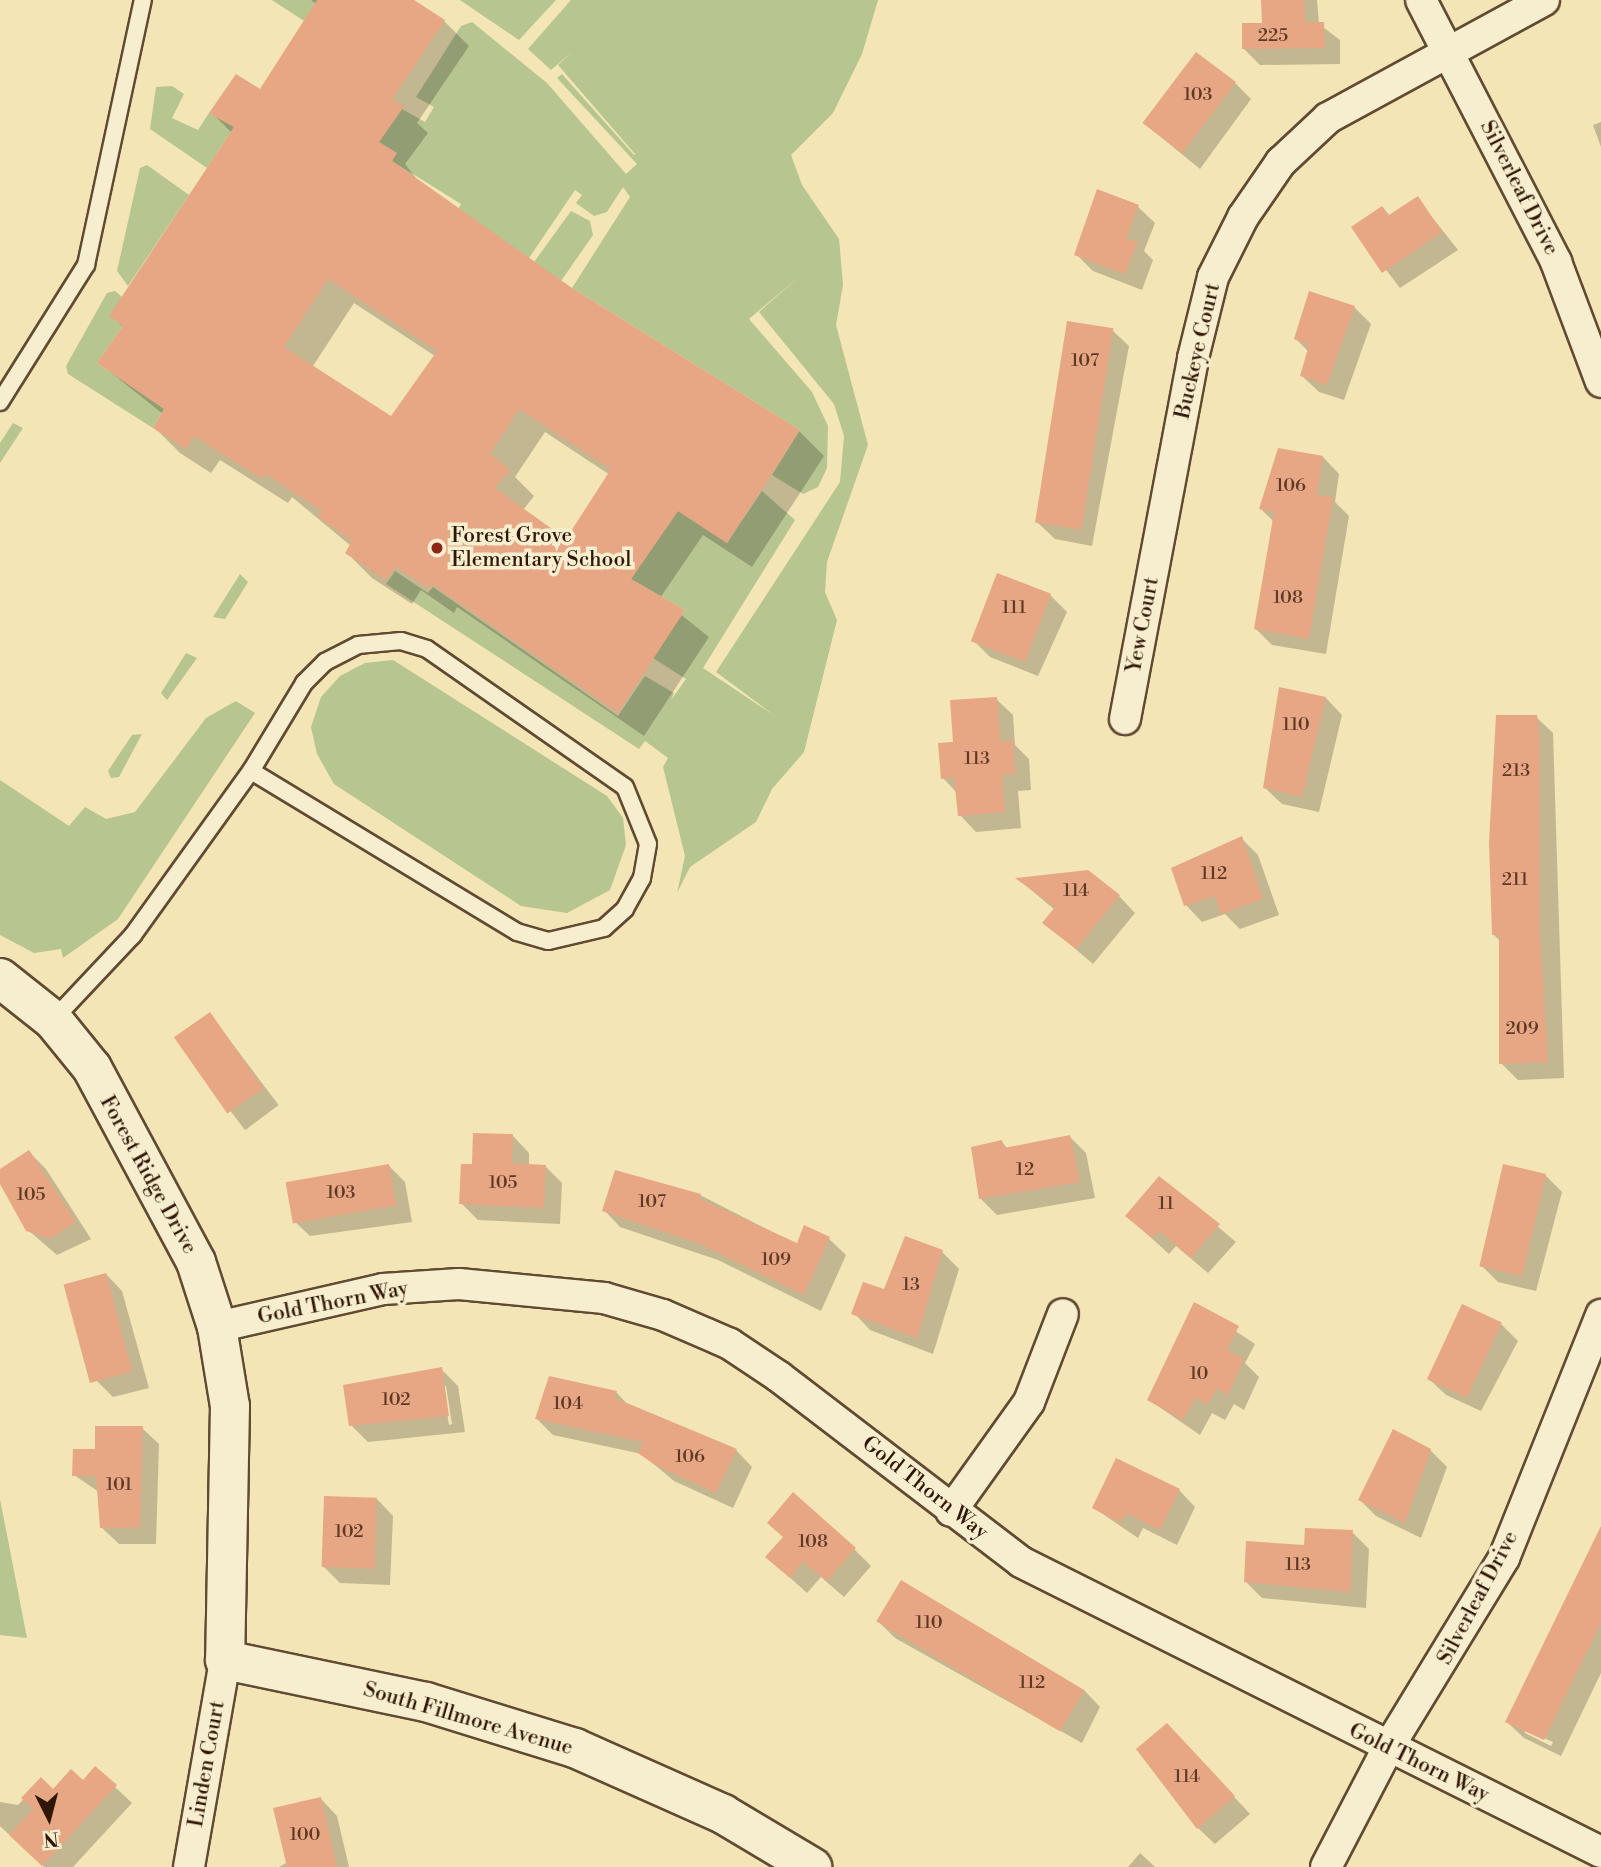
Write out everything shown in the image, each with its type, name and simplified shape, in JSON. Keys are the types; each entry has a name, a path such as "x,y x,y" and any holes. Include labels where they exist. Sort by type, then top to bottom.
{"street":[{"name":"Silverleaf Drive","path":"1421,0 1556,262 1601,382"},
{"name":"Buckeye Court","path":"1160,531 1213,277 1243,217 1281,162 1328,118 1447,49 1544,0"},
{"name":"Yew Court","path":"1125,719 1160,531"},
{"name":"Forest Ridge Drive","path":"0,978 53,1020 92,1068 112,1115 167,1203 217,1327 230,1406 233,1484 225,1660"},
{"name":"Gold Thorn Way","path":"217,1327 383,1289 459,1284 604,1298 730,1344 834,1416 951,1511 1070,1589 1601,1853"},
{"path":"951,1511 1029,1402 1063,1314"},
{"name":"Silverleaf Drive","path":"1326,1867 1388,1748 1504,1558 1601,1315"},
{"name":"Linden Court","path":"189,1867 225,1660"},
{"name":"South Fillmore Avenue","path":"225,1660 426,1702 575,1748 723,1814 812,1867"}],"lane":[{"path":"0,402 86,265 143,0"},
{"path":"53,1020 133,935 251,771 304,683 324,662 358,645 414,645 625,787 648,844 642,878 625,909 604,928 548,941 517,932 251,771"}],"green space":[{"path":"272,0 321,0 304,21"},
{"path":"460,0 556,0 519,40"},
{"path":"571,0 878,0 862,54 833,113 791,155 802,185 839,239 843,285 836,325 868,445 827,562 825,592 837,620 804,752 772,789 756,822 690,867 677,893 685,856 663,767 668,758 645,741 639,749 386,584 395,571 428,593 433,587 618,716 645,676 674,693 671,700 686,679 653,658 685,610 631,579 678,511 727,543 762,491 795,520 703,668 775,716 716,672 840,482 844,436 834,404 759,312 801,275 749,319 812,392 828,426 827,468 818,487 803,494 772,475 800,430 572,288 630,197 623,187 607,212 594,216 576,203 582,195 575,190 529,258 457,212 461,204 392,161 396,153 379,142 402,109 425,122 434,107 416,97 461,26 472,22 547,83 626,174 637,164 557,78 562,74 634,155 640,151 635,154 558,65 573,51 551,70 528,49"},
{"path":"172,86 184,94 172,118 198,130 209,113 234,127 207,168 150,129 156,87"},
{"path":"147,165 189,195 128,286 117,271 140,168"},
{"path":"571,211 590,221 593,235 561,281 534,262"},
{"path":"115,291 122,297 110,316 123,326 97,363 164,409 153,428 68,374 66,366 107,293"},
{"path":"13,423 23,428 0,463 0,443"},
{"path":"240,574 248,582 225,619 213,617"},
{"path":"186,653 197,658 167,700 161,693"},
{"path":"393,660 607,796 623,818 626,845 610,890 567,913 521,906 334,784 317,754 311,727 321,697 340,676 365,663"},
{"path":"236,701 255,713 118,919 63,958 61,949 34,953 0,935 0,780 69,826 85,807 106,819 135,812 206,718"},
{"path":"142,734 119,777 111,778 108,771 132,735"},
{"path":"0,1499 27,1638 0,1635"}],"building":[{"path":"317,0 414,0 445,20 392,99 404,106 379,142 397,153 392,161 572,288 800,430 727,543 678,511 631,579 685,610 618,713 432,584 429,589 396,567 386,580 345,553 352,541 318,517 322,511 266,474 262,479 194,436 186,449 153,428 164,409 97,363 123,326 109,316 234,127 209,113 236,74 260,89","holes":["328,279 437,351 391,416 284,347","519,409 611,469 566,539 495,488 510,470 490,454"]},
{"path":"1261,0 1304,0 1305,22 1324,22 1325,48 1242,49 1242,23 1262,23"},
{"path":"1196,52 1236,82 1182,153 1142,123"},
{"path":"1097,189 1139,205 1126,238 1138,242 1125,274 1074,255"},
{"path":"1418,196 1442,232 1382,273 1351,227 1382,206 1389,215"},
{"path":"1309,291 1355,306 1327,385 1300,376 1309,345 1294,339"},
{"path":"1067,321 1113,328 1082,530 1035,522"},
{"path":"1278,448 1323,456 1317,495 1333,497 1309,639 1254,629 1274,512 1259,509"},
{"path":"997,573 1051,594 1025,662 971,641"},
{"path":"1279,687 1326,697 1302,797 1263,788"},
{"path":"997,697 1000,741 1013,740 1015,774 1002,775 1005,812 958,816 954,778 941,779 938,743 953,742 950,700"},
{"path":"1496,715 1537,715 1540,738 1540,934 1548,1062 1499,1064 1499,935 1492,935 1489,842"},
{"path":"1242,836 1263,899 1221,914 1215,896 1184,906 1171,868"},
{"path":"1088,870 1120,895 1076,949 1042,923 1055,907 1015,878"},
{"path":"210,1012 263,1088 227,1113 174,1037"},
{"path":"473,1133 513,1134 512,1163 546,1165 544,1208 459,1204 461,1164 472,1164"},
{"path":"1070,1135 1080,1182 979,1199 971,1147 1002,1140 1004,1148"},
{"path":"29,1150 76,1222 50,1239 26,1231 0,1184 0,1169"},
{"path":"389,1164 396,1205 293,1224 286,1182"},
{"path":"1503,1164 1546,1174 1522,1276 1479,1266"},
{"path":"615,1170 701,1194 700,1199 797,1243 804,1225 830,1237 804,1295 700,1244 602,1211"},
{"path":"1159,1176 1220,1224 1191,1258 1159,1231 1152,1238 1125,1216"},
{"path":"905,1236 943,1250 917,1338 851,1314 863,1282 884,1289"},
{"path":"106,1273 132,1372 90,1383 63,1284"},
{"path":"1194,1302 1239,1326 1227,1350 1244,1359 1228,1395 1217,1388 1208,1405 1195,1398 1183,1420 1147,1400"},
{"path":"1462,1304 1502,1323 1467,1398 1427,1379"},
{"path":"442,1367 449,1416 349,1426 343,1385"},
{"path":"549,1376 617,1391 615,1398 737,1449 716,1493 655,1465 638,1453 643,1442 535,1419"},
{"path":"95,1426 143,1426 140,1528 100,1528 96,1476 72,1476 73,1449 95,1449"},
{"path":"1393,1429 1431,1449 1405,1523 1358,1500"},
{"path":"1116,1458 1180,1489 1160,1530 1126,1513 1121,1523 1092,1508"},
{"path":"793,1492 856,1548 827,1581 803,1562 790,1578 765,1557 783,1537 767,1523"},
{"path":"324,1496 377,1498 374,1569 322,1567"},
{"path":"1601,1526 1601,1623 1544,1740 1505,1722"},
{"path":"1305,1528 1353,1530 1350,1592 1244,1582 1246,1541 1304,1545"},
{"path":"901,1580 1084,1690 1060,1731 876,1621"},
{"path":"1167,1723 1235,1796 1197,1829 1136,1749"},
{"path":"95,1766 117,1785 42,1866 9,1835 33,1809 21,1798 41,1777 53,1789 71,1769 83,1780"},
{"path":"321,1797 337,1867 287,1867 273,1808"}],"place":[{"name":"Forest Grove Elementary School","path":"437,548"}]}
